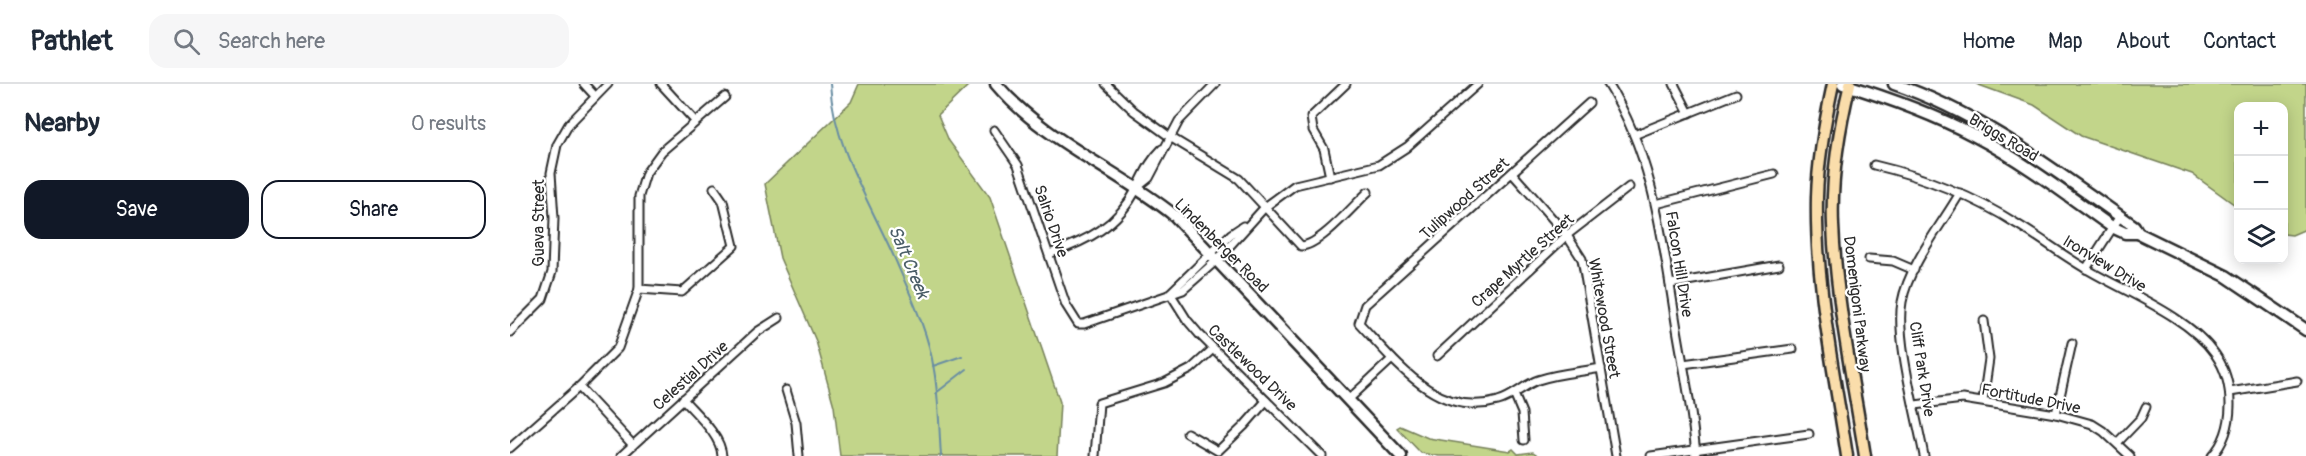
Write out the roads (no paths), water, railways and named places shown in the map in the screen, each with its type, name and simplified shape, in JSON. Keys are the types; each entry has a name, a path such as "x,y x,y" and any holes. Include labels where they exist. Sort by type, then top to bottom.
{"main road":[{"name":"Lindenberger Road","path":"996,84 1026,115 1046,130 1137,188 1175,216 1401,456"},
{"name":"Domenigoni Parkway","path":"1833,84 1820,160 1818,241 1824,307 1847,456"},
{"name":"Briggs Road","path":"1894,84 1980,122 2032,154 2134,226 2138,233"},
{"name":"Domenigoni Parkway","path":"1847,85 1840,125 1833,223 1838,284 1865,456"},
{"name":"Briggs Road","path":"1847,85 1913,107 1976,136 2017,160 2112,227 2125,233 2138,233 2226,276 2306,330"}],"street":[{"path":"584,84 595,96"},
{"name":"Guava Street","path":"510,332 543,299 552,272 554,218 551,173 557,145 569,124 608,84"},
{"path":"661,84 695,121"},
{"path":"1106,84 1134,111 1170,137 1223,167 1239,179 1301,246 1308,246 1368,192"},
{"path":"1049,254 1097,234 1116,219 1137,188 1149,178 1162,149 1179,121 1215,84"},
{"path":"1330,177 1324,149 1313,130 1311,117 1346,84"},
{"path":"1170,293 1214,257 1231,234 1295,185 1379,165 1407,147 1478,84"},
{"name":"Falcon Hill Drive","path":"1608,84 1634,135 1656,204 1696,453"},
{"path":"1674,84 1689,113"},
{"path":"1634,135 1736,94"},
{"path":"510,448 579,387 618,348 639,289 639,196 646,173 662,151 725,98"},
{"name":"Tulipwood Street","path":"1392,359 1359,323 1365,305 1589,103"},
{"name":"Salrio Drive","path":"994,130 1018,165 1066,305 1078,324 1170,293"},
{"name":"Ironview Drive","path":"1874,165 1930,180 1960,193 2016,223 2086,269 2179,322 2200,338 2215,354 2230,392 2226,428 2212,456"},
{"name":"Whitewood Street","path":"1512,173 1578,250 1587,275 1616,456"},
{"path":"1656,204 1774,174"},
{"name":"Crape Myrtle Street","path":"1437,356 1567,235 1629,187"},
{"path":"639,289 682,292 734,246 723,201 714,188"},
{"name":"Cliff Park Drive","path":"1924,456 1900,315 1905,289 1914,270 1960,193"},
{"path":"2086,269 2120,216"},
{"path":"1869,260 1893,261 1914,270"},
{"path":"1670,284 1779,265"},
{"name":"Castlewood Drive","path":"1170,293 1187,320 1213,349 1322,456"},
{"name":"Celestial Drive","path":"621,456 757,332 779,318"},
{"path":"1983,401 1989,359 1984,321"},
{"path":"2056,414 2072,343"},
{"path":"1095,456 1099,403 1164,383 1191,369 1213,349"},
{"path":"1683,364 1793,349"},
{"path":"1349,399 1392,359 1421,386 1441,398 1478,405 1499,401 1537,381 1601,368"},
{"path":"2230,392 2297,381"},
{"path":"579,387 633,445"},
{"path":"786,390 796,423 799,456"},
{"path":"1514,394 1522,412 1524,440"},
{"path":"683,399 706,425 721,450 722,456"},
{"name":"Fortitude Drive","path":"1915,405 1946,400 1983,401 2056,414 2092,424 2130,456"},
{"path":"1187,433 1218,451 1266,401"},
{"path":"2117,443 2141,418 2146,407"},
{"path":"1651,456 1696,453 1809,434"}],"waterway":[{"name":"Salt Creek","path":"830,84 833,108 847,155 909,291 928,343 937,391 941,456"},
{"path":"933,366 962,356"},
{"path":"936,393 967,369"}]}
